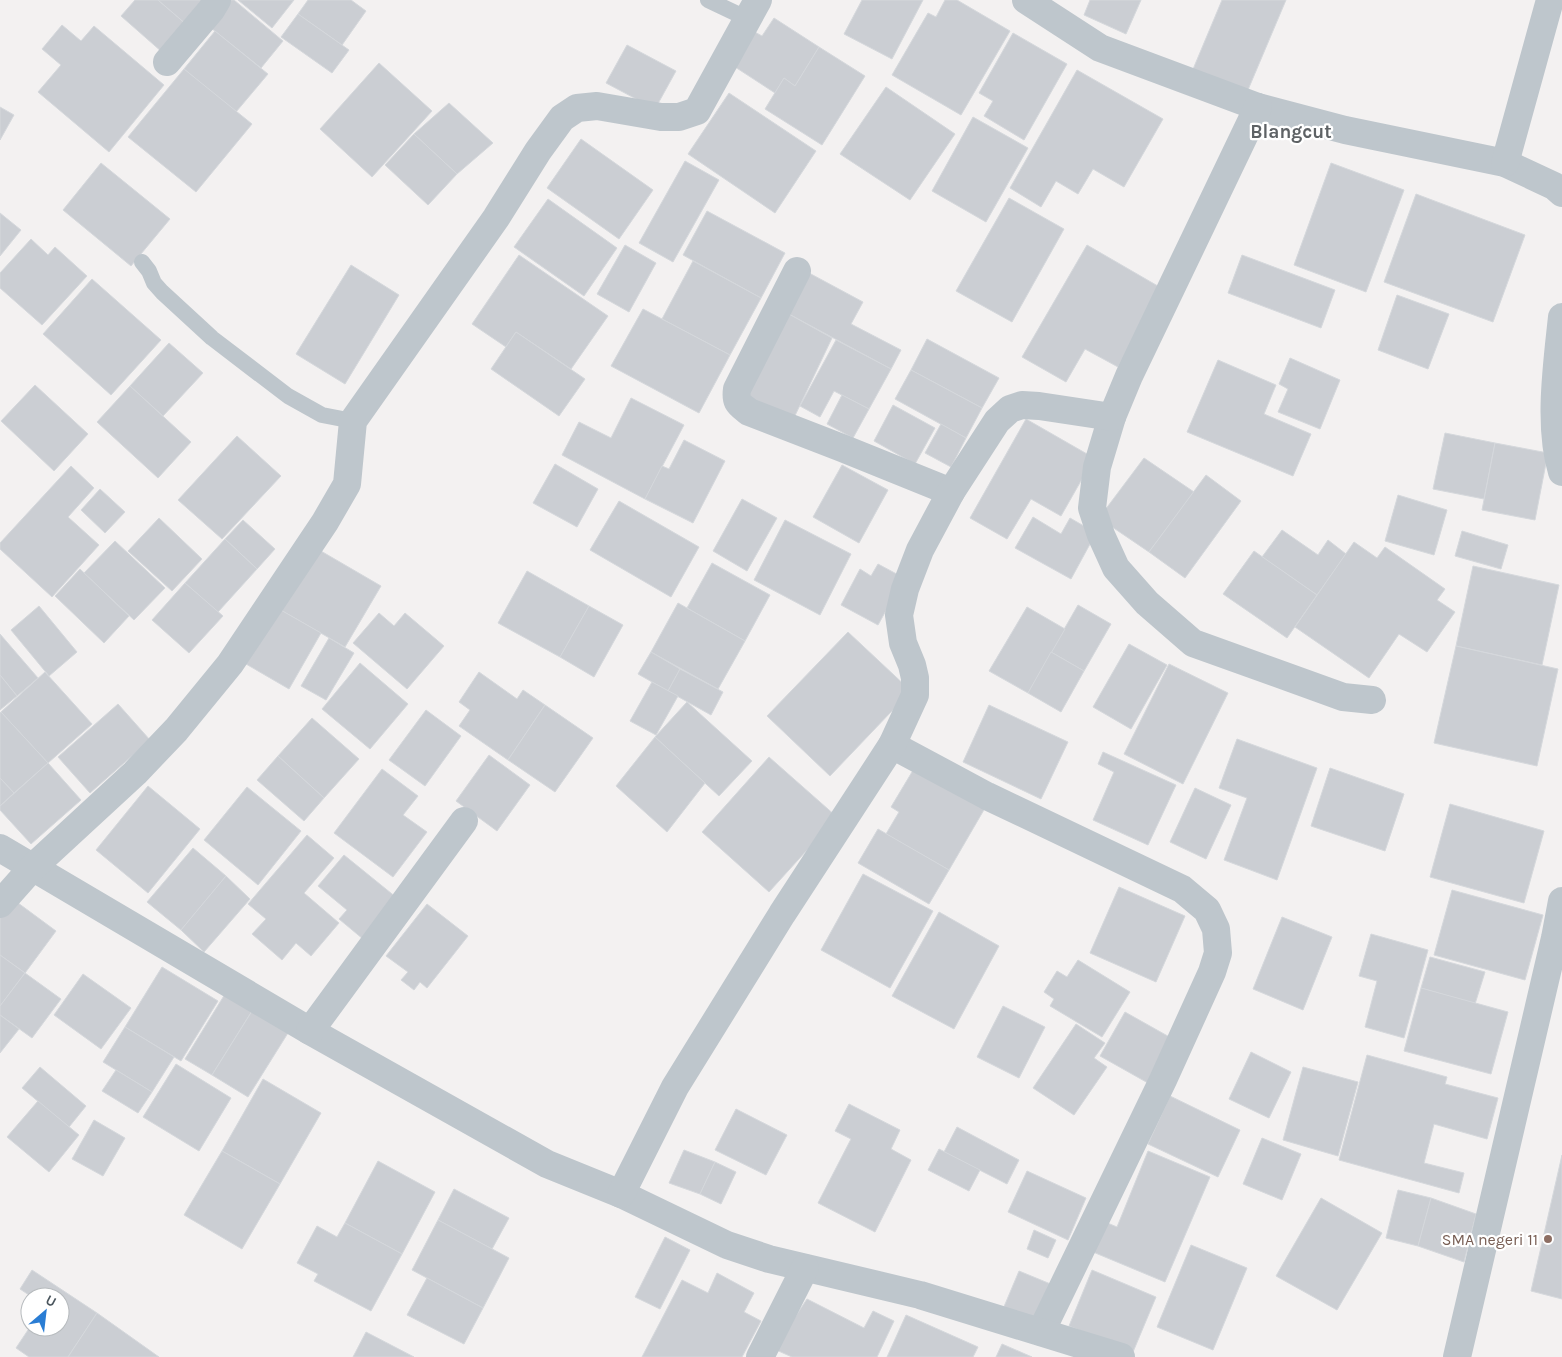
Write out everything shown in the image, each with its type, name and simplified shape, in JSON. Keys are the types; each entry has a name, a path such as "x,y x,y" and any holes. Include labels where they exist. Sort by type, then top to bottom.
{"street":[{"path":"167,62 211,10 217,0"},
{"path":"1026,0 1100,48 1258,107 1345,130 1505,163 1554,186 1562,193"},
{"path":"1505,163 1550,0"},
{"path":"0,904 32,868 135,773 176,730 230,664 325,522 346,484 354,421 496,218 538,151 562,118 577,108 597,106 661,117 679,117 697,111 753,10"},
{"path":"1258,107 1129,376 1112,417 1098,467 1092,508 1101,536 1116,568 1147,603 1193,643 1343,697 1372,700"},
{"path":"797,271 737,389 736,397 738,404 749,412 951,492"},
{"path":"1562,317 1555,430 1558,458 1562,472"},
{"path":"621,1194 675,1087 782,914 892,745 916,695 912,665 902,643 899,615 905,589 920,550 951,492 997,422 1010,409 1022,405 1039,406 1112,417"},
{"path":"892,745 987,796 1182,889 1207,910 1216,929 1218,953 1212,972 1163,1080 1041,1332"},
{"path":"310,1031 464,821"},
{"path":"0,848 310,1031 547,1164 621,1194 727,1245 768,1259 920,1295 1121,1357"},
{"path":"1457,1357 1562,901"},
{"path":"760,1357 805,1268"}],"lane":[{"path":"708,0 753,10"},
{"path":"142,262 149,271 154,284 212,338 288,396 322,415 354,421"}],"building":[{"path":"135,0 158,0 187,25 162,52 121,16"},
{"path":"158,0 208,0 187,25"},
{"path":"226,0 234,0 283,41 261,68 206,24"},
{"path":"238,0 294,0 272,28"},
{"path":"308,0 351,0 366,11 342,45 298,14"},
{"path":"862,0 923,0 892,59 844,34"},
{"path":"945,0 957,0 1010,31 961,115 892,75 928,13 936,17"},
{"path":"1090,0 1141,0 1126,34 1084,15"},
{"path":"1222,0 1286,0 1245,97 1191,74"},
{"path":"298,14 349,50 332,73 281,37"},
{"path":"774,18 819,47 795,86 784,78 775,93 732,65 753,31 762,36"},
{"path":"62,25 81,41 94,26 164,85 109,152 38,92 61,65 42,49"},
{"path":"215,31 268,74 236,112 184,69"},
{"path":"1013,33 1067,64 1024,140 984,116 993,101 979,93"},
{"path":"627,45 676,71 655,109 606,83"},
{"path":"819,47 865,76 822,145 765,109 784,78 795,86"},
{"path":"379,63 432,111 372,177 320,129"},
{"path":"184,69 252,124 196,192 128,137"},
{"path":"1077,70 1163,119 1124,187 1093,169 1078,194 1056,181 1041,207 1010,188"},
{"path":"886,87 955,134 910,200 840,154"},
{"path":"729,93 816,151 775,213 688,154"},
{"path":"449,103 493,143 457,174 414,134"},
{"path":"0,107 14,115 0,140"},
{"path":"973,117 1028,148 986,222 932,191"},
{"path":"414,134 457,174 428,205 385,165"},
{"path":"581,139 653,190 619,239 547,188"},
{"path":"685,161 719,180 673,262 639,243"},
{"path":"101,163 170,219 131,266 63,210"},
{"path":"1331,163 1404,190 1366,292 1294,265"},
{"path":"1416,194 1525,235 1493,322 1384,282"},
{"path":"1009,198 1064,229 1012,322 956,291"},
{"path":"548,199 617,248 584,296 514,247"},
{"path":"707,211 785,253 761,298 683,255"},
{"path":"0,213 21,230 0,256"},
{"path":"31,239 48,255 55,247 87,276 42,325 0,288 0,273"},
{"path":"625,245 656,263 629,312 597,294"},
{"path":"1087,245 1163,289 1118,367 1085,349 1066,382 1022,357"},
{"path":"519,255 608,316 571,369 516,332 506,347 472,324"},
{"path":"1242,255 1335,290 1321,328 1228,293"},
{"path":"693,261 761,298 730,355 662,319"},
{"path":"351,265 399,295 345,384 296,354"},
{"path":"809,273 863,302 851,324 901,350 891,369 787,313"},
{"path":"92,279 161,340 111,395 43,334"},
{"path":"1397,295 1449,314 1428,369 1378,350"},
{"path":"643,309 730,355 699,413 611,366"},
{"path":"787,313 832,338 791,424 745,399"},
{"path":"516,332 585,379 559,416 491,369"},
{"path":"927,339 999,378 982,408 911,370"},
{"path":"836,340 891,369 869,409 834,391 820,417 800,406"},
{"path":"169,343 203,373 163,416 130,386"},
{"path":"1290,358 1340,380 1320,429 1278,412 1288,389 1279,384"},
{"path":"1218,360 1276,385 1264,414 1311,434 1293,476 1187,432"},
{"path":"911,370 982,408 966,438 895,399"},
{"path":"35,385 88,434 54,471 1,421"},
{"path":"130,386 191,442 158,478 97,422"},
{"path":"842,395 869,409 853,438 827,424"},
{"path":"631,398 684,425 645,499 562,455 579,422 611,438"},
{"path":"893,405 935,428 915,464 874,441"},
{"path":"1026,419 1094,458 1061,516 1031,499 1007,539 970,518"},
{"path":"941,424 966,438 951,467 925,453"},
{"path":"1445,433 1495,443 1484,499 1433,489"},
{"path":"237,436 281,476 222,539 178,500"},
{"path":"684,440 725,461 693,523 645,499 662,466 669,469"},
{"path":"1495,443 1548,453 1535,520 1482,510"},
{"path":"1144,458 1194,492 1149,552 1099,518"},
{"path":"555,464 598,489 577,527 533,503"},
{"path":"842,465 888,490 859,543 813,517"},
{"path":"71,466 94,488 68,517 99,545 52,597 0,549 0,543"},
{"path":"1206,475 1241,501 1185,578 1149,552"},
{"path":"100,489 125,512 105,533 81,510"},
{"path":"1398,495 1447,510 1434,555 1385,541"},
{"path":"742,499 777,518 747,571 713,551"},
{"path":"619,501 699,547 671,597 590,550"},
{"path":"1033,517 1061,534 1070,518 1096,533 1071,579 1015,548"},
{"path":"159,518 202,559 172,591 128,551"},
{"path":"243,520 275,549 257,569 225,539"},
{"path":"785,520 851,554 820,615 754,580"},
{"path":"1282,530 1318,555 1328,540 1346,554 1317,595 1262,557"},
{"path":"1462,531 1508,545 1501,569 1455,556"},
{"path":"225,539 257,569 218,612 185,583"},
{"path":"115,541 165,588 134,620 84,573"},
{"path":"1354,542 1377,558 1385,547 1445,589 1437,600 1455,612 1427,652 1399,634 1369,678 1295,627"},
{"path":"314,547 381,586 345,647 279,609"},
{"path":"1254,551 1317,595 1287,638 1223,594"},
{"path":"712,563 770,595 745,641 687,608"},
{"path":"878,564 904,578 878,625 841,605 860,569 871,576"},
{"path":"1473,566 1559,585 1542,665 1456,646"},
{"path":"80,569 129,616 104,643 55,596"},
{"path":"527,571 589,606 560,657 498,623"},
{"path":"185,583 223,616 189,653 152,620"},
{"path":"678,603 745,641 718,689 651,652"},
{"path":"1078,605 1111,624 1084,671 1051,652"},
{"path":"39,606 77,652 49,676 11,630"},
{"path":"589,606 623,625 594,677 560,657"},
{"path":"1027,607 1065,629 1028,693 989,671"},
{"path":"279,609 321,633 289,689 246,664"},
{"path":"379,613 394,626 405,613 444,646 407,689 353,643"},
{"path":"848,632 911,691 830,776 767,716"},
{"path":"0,634 38,678 17,696 0,675"},
{"path":"329,638 354,653 326,700 301,686"},
{"path":"1129,644 1167,665 1131,729 1093,707"},
{"path":"1456,646 1558,669 1537,766 1434,743"},
{"path":"651,652 680,669 668,691 638,674"},
{"path":"1051,652 1084,671 1061,712 1028,693"},
{"path":"360,663 408,704 370,749 322,709"},
{"path":"1169,664 1228,693 1183,784 1124,754"},
{"path":"680,669 723,692 711,715 668,691"},
{"path":"45,672 92,724 48,763 1,712"},
{"path":"479,672 517,699 523,690 545,705 508,760 459,726 470,710 459,702"},
{"path":"0,675 17,696 0,710"},
{"path":"652,682 678,696 656,735 630,721"},
{"path":"687,702 752,761 719,796 655,737"},
{"path":"118,704 150,740 90,793 58,757"},
{"path":"545,705 593,738 555,792 508,760"},
{"path":"989,705 1068,742 1041,799 963,762"},
{"path":"426,710 461,736 425,786 389,760"},
{"path":"1,712 48,763 14,793 0,778"},
{"path":"312,718 359,759 324,798 278,756"},
{"path":"655,737 705,783 667,832 616,786"},
{"path":"1237,739 1317,768 1277,880 1224,860 1247,798 1219,788"},
{"path":"1103,752 1176,785 1148,845 1093,820 1114,772 1098,764"},
{"path":"489,755 530,785 497,831 456,801"},
{"path":"278,756 324,798 304,821 257,780"},
{"path":"769,757 837,817 769,892 702,832"},
{"path":"48,763 81,800 31,844 0,810 0,806"},
{"path":"915,767 985,808 949,870 886,834 899,812 891,807"},
{"path":"1330,768 1404,794 1385,851 1311,826"},
{"path":"382,769 418,796 403,815 427,832 393,877 334,833"},
{"path":"0,778 14,793 0,806"},
{"path":"148,786 200,829 148,893 96,850"},
{"path":"247,787 301,831 258,885 204,840"},
{"path":"1195,788 1231,805 1206,859 1170,842"},
{"path":"1450,804 1544,831 1524,903 1430,877"},
{"path":"878,829 949,870 929,904 858,863"},
{"path":"307,835 334,858 304,893 339,923 311,956 296,943 282,960 252,934 266,919 248,904"},
{"path":"193,848 226,876 181,930 147,902"},
{"path":"344,855 397,898 363,939 339,919 347,910 318,886"},
{"path":"863,874 933,911 890,988 821,950"},
{"path":"226,876 250,899 204,952 181,930"},
{"path":"1119,887 1185,916 1156,982 1090,953"},
{"path":"1452,890 1543,915 1525,980 1434,955"},
{"path":"14,900 56,931 25,973 0,955 0,918"},
{"path":"427,904 468,936 427,988 420,982 414,990 401,980 408,972 386,956"},
{"path":"939,912 999,946 954,1029 892,996"},
{"path":"1282,917 1332,937 1303,1010 1253,989"},
{"path":"1371,934 1428,950 1404,1038 1365,1027 1377,981 1359,976"},
{"path":"0,955 25,973 0,1006"},
{"path":"1430,957 1485,972 1475,1004 1421,988"},
{"path":"1078,960 1130,992 1102,1037 1050,1006 1054,999 1044,992 1057,971 1067,977"},
{"path":"162,967 218,1001 181,1061 125,1027"},
{"path":"25,973 61,999 32,1038 0,1015 0,1006"},
{"path":"83,974 131,1008 101,1049 54,1015"},
{"path":"1421,988 1508,1012 1491,1074 1404,1051"},
{"path":"225,994 252,1011 212,1075 185,1059"},
{"path":"1003,1006 1045,1027 1019,1078 977,1057"},
{"path":"252,1011 288,1033 248,1097 212,1075"},
{"path":"1125,1012 1173,1039 1148,1083 1100,1056"},
{"path":"0,1015 19,1029 0,1053"},
{"path":"1076,1024 1105,1043 1094,1058 1107,1067 1074,1115 1033,1088"},
{"path":"125,1027 174,1057 152,1092 103,1062"},
{"path":"1251,1052 1291,1072 1269,1118 1229,1099"},
{"path":"1367,1055 1447,1077 1445,1084 1498,1098 1487,1139 1434,1124 1424,1163 1464,1173 1459,1193 1339,1160"},
{"path":"176,1064 231,1098 199,1151 143,1117"},
{"path":"40,1067 86,1106 69,1127 22,1088"},
{"path":"1303,1067 1358,1082 1338,1156 1283,1140"},
{"path":"116,1070 152,1092 138,1113 102,1091"},
{"path":"263,1079 321,1113 280,1184 222,1151"},
{"path":"1170,1096 1240,1130 1218,1177 1148,1144"},
{"path":"38,1101 79,1135 49,1172 7,1137"},
{"path":"849,1104 900,1130 891,1149 911,1160 875,1232 818,1203 851,1139 835,1131"},
{"path":"736,1109 787,1135 766,1175 715,1150"},
{"path":"94,1120 125,1138 103,1176 72,1159"},
{"path":"957,1127 1019,1160 1007,1184 944,1152"},
{"path":"1262,1138 1301,1154 1282,1200 1243,1184"},
{"path":"939,1149 980,1170 969,1191 928,1170"},
{"path":"684,1150 715,1162 700,1194 669,1183"},
{"path":"222,1151 280,1184 242,1249 184,1215"},
{"path":"1148,1151 1210,1177 1165,1282 1093,1252 1105,1222 1117,1227"},
{"path":"1562,1155 1562,1299 1531,1291"},
{"path":"378,1161 435,1192 402,1254 345,1223"},
{"path":"715,1162 736,1172 721,1204 700,1194"},
{"path":"1027,1171 1086,1198 1068,1240 1008,1212"},
{"path":"454,1189 509,1218 492,1249 438,1220"},
{"path":"1398,1190 1431,1198 1418,1246 1386,1238"},
{"path":"1321,1198 1382,1233 1337,1310 1276,1276"},
{"path":"1431,1198 1476,1214 1464,1262 1418,1246"},
{"path":"438,1220 509,1258 483,1308 412,1270"},
{"path":"345,1223 402,1254 371,1311 314,1281 318,1274 297,1263 317,1226 337,1237"},
{"path":"1034,1230 1056,1240 1048,1258 1027,1249"},
{"path":"665,1237 690,1250 660,1309 635,1297"},
{"path":"1191,1245 1247,1268 1213,1350 1157,1327"},
{"path":"32,1270 58,1287 21,1287"},
{"path":"1092,1270 1156,1297 1133,1352 1069,1326"},
{"path":"1019,1271 1053,1285 1038,1323 1003,1309"},
{"path":"717,1273 754,1293 744,1312 761,1321 742,1357 642,1357 682,1280 708,1293"},
{"path":"427,1278 483,1308 464,1344 407,1315"},
{"path":"70,1295 97,1313 68,1357 29,1357 16,1348 23,1337 70,1337"},
{"path":"807,1299 864,1328 873,1311 894,1321 877,1357 792,1357 774,1349"},
{"path":"97,1313 159,1357 68,1357"},
{"path":"906,1315 978,1347 973,1357 887,1357"},
{"path":"366,1332 414,1357 353,1357"},
{"path":"1002,1344 1032,1357 996,1357"}],"place":[{"name":"SMA negeri 11","path":"1548,1239"}],"district":[{"name":"Blangcut","path":"1291,131"}]}
